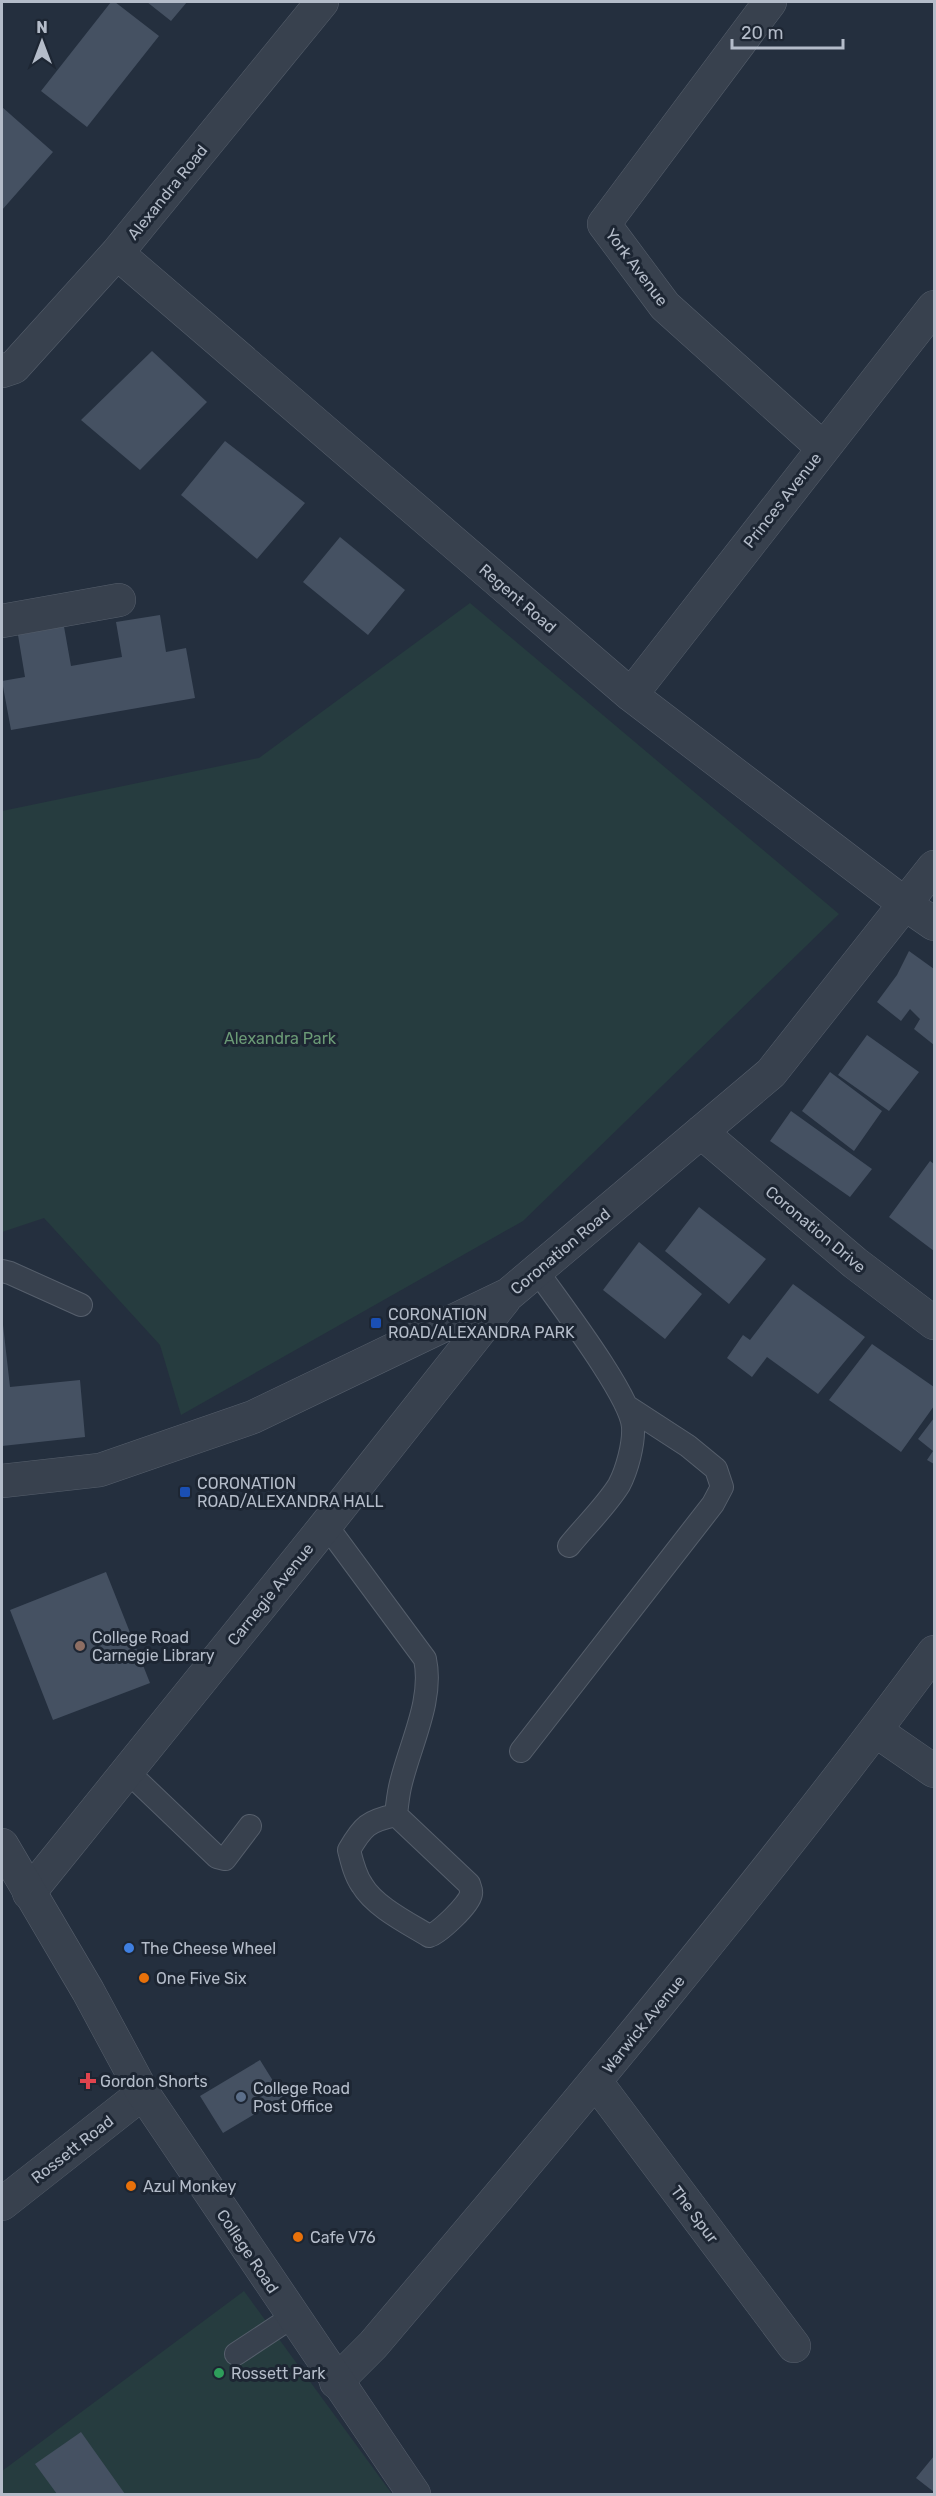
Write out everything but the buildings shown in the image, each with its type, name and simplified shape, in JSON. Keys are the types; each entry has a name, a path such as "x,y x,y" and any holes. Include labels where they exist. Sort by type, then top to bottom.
{"street":[{"name":"Alexandra Road","path":"2,371 14,367 117,253 322,2"},
{"name":"York Avenue","path":"770,2 604,224 665,306 823,448"},
{"name":"Regent Road","path":"117,253 631,694 934,924"},
{"name":"Princes Avenue","path":"631,694 934,307"},
{"path":"2,621 119,600"},
{"name":"Coronation Road","path":"2,1481 100,1470 253,1417 509,1294 771,1073 934,867"},
{"name":"Coronation Drive","path":"701,1132 855,1263 934,1323"},
{"name":"Carnegie Avenue","path":"29,1893 509,1294"},
{"name":"Warwick Avenue","path":"336,2382 373,2345 596,2082 876,1731 934,1652"},
{"path":"876,1731 934,1772"},
{"name":"College Road","path":"2,1845 88,1991 143,2093 292,2317 414,2494"},
{"name":"The Spur","path":"596,2082 794,2346"},
{"name":"Rossett Road","path":"2,2204 143,2093"}],"lane":[{"path":"2,1271 81,1305"},
{"path":"537,1271 613,1382 628,1407 633,1427 628,1460 619,1484 569,1545"},
{"path":"521,1751 707,1511 722,1487 716,1469 688,1446 628,1407"},
{"path":"326,1525 425,1659 428,1672 427,1690 400,1787 396,1815"},
{"path":"128,1771 217,1857 225,1859 250,1826"},
{"path":"396,1815 469,1884 471,1894 466,1904 437,1934 429,1936 381,1904 362,1887 354,1868 349,1850 358,1834 374,1820 396,1815"},
{"path":"236,2354 292,2317"}],"green space":[{"name":"Alexandra Park","path":"470,603 839,914 523,1221 181,1415 160,1345 44,1218 2,1232 2,811 259,758"},
{"name":"Rossett Park","path":"244,2291 392,2494 2,2494 2,2471"}],"place":[{"name":"CORONATION ROAD/ALEXANDRA PARK","path":"376,1323"},
{"name":"CORONATION ROAD/ALEXANDRA HALL","path":"185,1492"},
{"name":"College Road Carnegie Library","path":"80,1646"},
{"name":"The Cheese Wheel","path":"129,1948"},
{"name":"One Five Six","path":"144,1978"},
{"name":"Gordon Shorts","path":"88,2081"},
{"name":"College Road Post Office","path":"241,2097"},
{"name":"Azul Monkey","path":"131,2186"},
{"name":"Cafe V76","path":"298,2237"},
{"name":"Rossett Park","path":"219,2373"}]}
